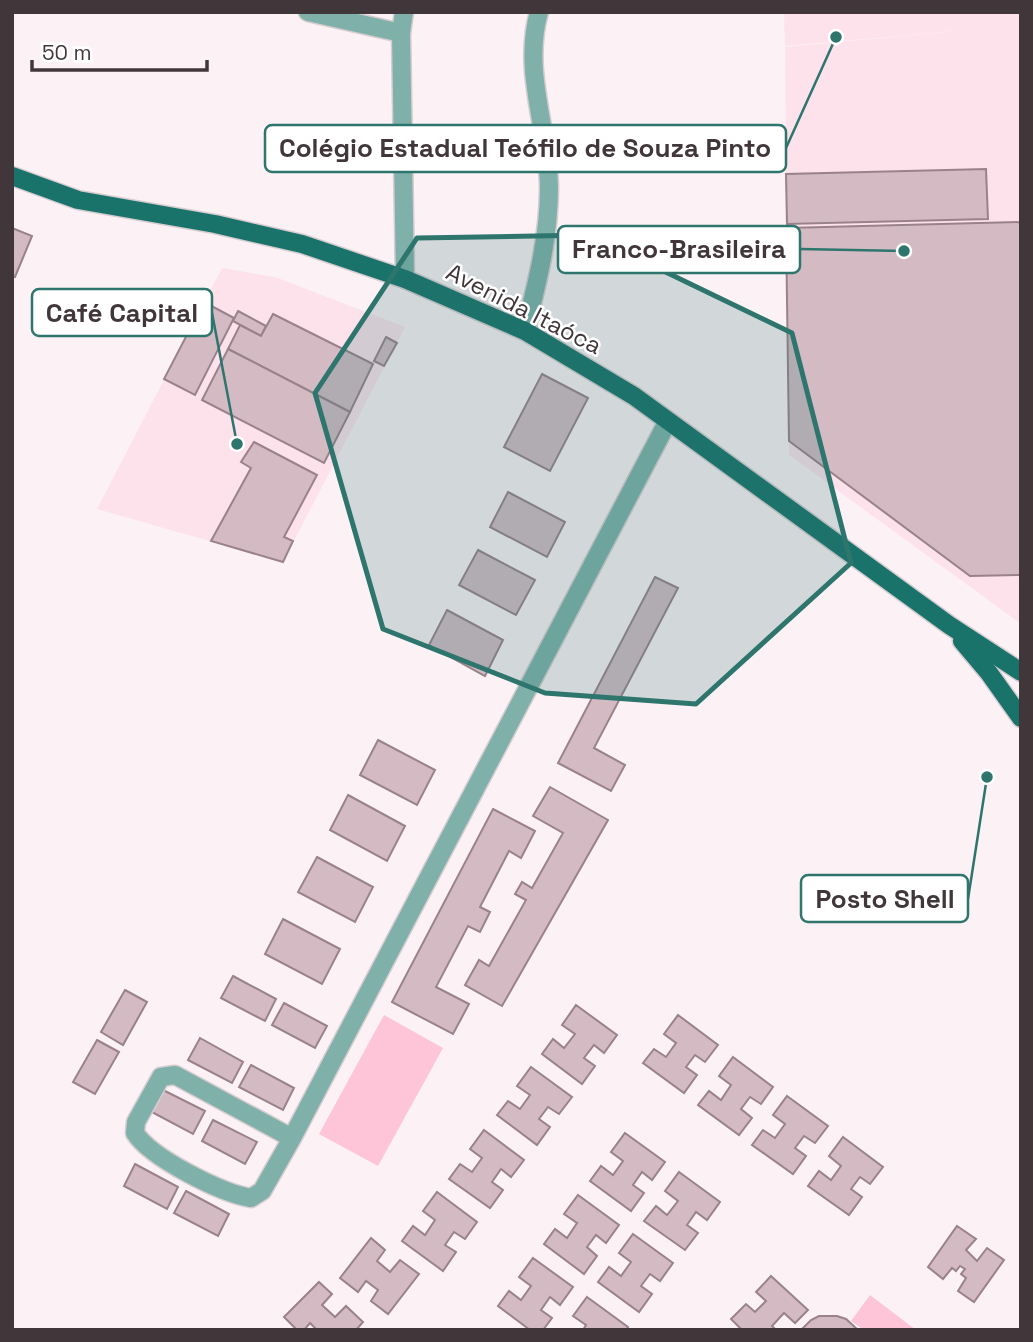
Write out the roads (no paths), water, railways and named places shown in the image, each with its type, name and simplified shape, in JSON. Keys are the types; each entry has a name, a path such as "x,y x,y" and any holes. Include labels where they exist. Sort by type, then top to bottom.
{"main road":[{"name":"Avenida Itaóca","path":"12,176 78,200 215,224 303,244 405,279 525,331 614,383 949,625 1021,672"},
{"name":"Avenida Itaóca","path":"949,625 989,673 1021,718"}],"street":[{"path":"308,12 401,33"},
{"path":"404,12 401,33 405,279"},
{"path":"525,331 538,281 547,229 549,187 532,53 539,12"},
{"path":"292,1138 175,1075 161,1077 136,1122 135,1133 141,1143 157,1156 233,1195 251,1198 262,1191 292,1138 668,421"}],"place":[{"name":"Colégio Estadual Teófilo de Souza Pinto","path":"836,37"},
{"name":"Franco-Brasileira","path":"904,251"},
{"name":"Café Capital","path":"237,444"},
{"name":"Posto Shell","path":"987,777"}]}
